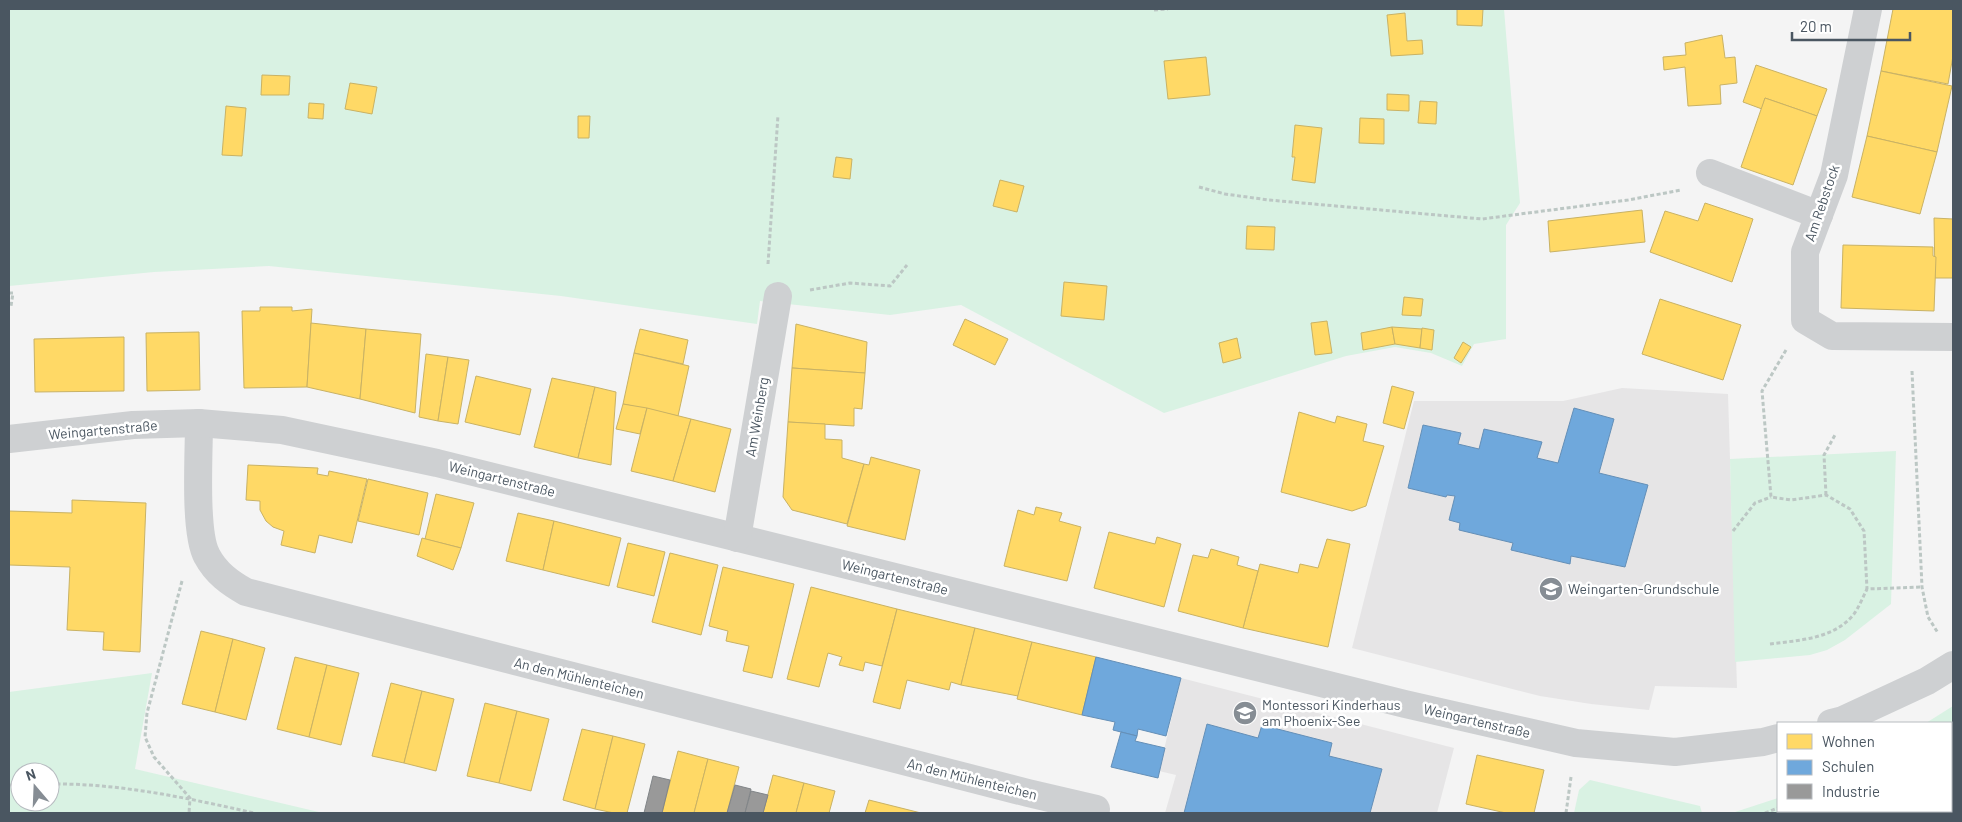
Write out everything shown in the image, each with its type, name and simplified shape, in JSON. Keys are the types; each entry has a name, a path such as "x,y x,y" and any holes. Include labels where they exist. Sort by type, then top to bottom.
{"street":[{"name":"Am Rebstock","path":"1805,320 1805,252 1834,175 1868,9"},
{"path":"1719,177 1819,215"},
{"name":"Am Weinberg","path":"737,538 778,296"},
{"path":"1805,320 1832,336 1953,337"},
{"name":"Weingartenstraße","path":"9,439 133,425 199,423 282,430 437,463 1405,704 1576,743 1674,752 1763,742 1777,738"},
{"name":"An den Mühlenteichen","path":"199,423 200,533 206,556 223,578 246,592 1096,809"},
{"path":"1835,722 1927,681 1953,665"}],"path":[{"path":"1154,10 1168,9"},
{"path":"778,115 767,282 778,296 850,283 890,286 907,265"},
{"path":"1199,187 1225,194 1270,200 1482,219 1628,200 1719,177"},
{"path":"9,293 13,293 10,306"},
{"path":"1771,496 1762,391 1805,320"},
{"path":"1910,338 1922,587 1928,616 1939,635"},
{"path":"1826,495 1824,455 1835,435"},
{"path":"1733,531 1755,503 1771,496 1791,500 1826,495 1850,509 1864,531 1867,589 1854,614 1837,629 1812,639 1770,644"},
{"path":"189,813 190,798 154,757 146,737 146,712 187,560 200,533"},
{"path":"1867,589 1922,587"},
{"path":"1566,813 1572,770"},
{"path":"60,784 190,798 254,813"},
{"path":"1765,813 1777,808"}],"shaded area":[{"name":"Weingarten-Grundschule","path":"1622,388 1728,394 1737,688 1655,686 1649,710 1591,704 1540,696 1352,648 1414,401 1563,401"},
{"name":"Montessori Kinderhaus am Phoenix-See","path":"1181,678 1454,748 1437,813 1165,813 1176,775 1159,771"}],"green space":[{"path":"9,9 1504,9 1520,203 1506,225 1506,339 1474,344 1462,366 1431,353 1395,347 1346,356 1164,413 961,305 890,315 760,301 757,324 561,296 269,266 154,272 9,286"},
{"path":"1896,451 1891,604 1845,640 1827,650 1810,655 1735,662 1730,459"},
{"path":"152,673 135,769 323,813 9,813 9,692"},
{"path":"1953,706 1953,813 1732,813 1777,798 1777,812 1952,812 1952,722 1928,722"},
{"path":"1590,780 1700,806 1702,813 1574,813 1579,790"}],"building: Wohnen":[{"path":"1457,9 1483,9 1482,26 1457,25"},
{"path":"1893,9 1953,9 1953,56 1948,84 1881,71"},
{"path":"1405,13 1407,41 1422,40 1423,54 1391,56 1387,15"},
{"path":"1722,35 1725,58 1735,57 1737,83 1720,85 1721,104 1688,106 1685,67 1664,70 1663,57 1686,55 1685,43"},
{"path":"1206,57 1210,95 1168,99 1164,61"},
{"path":"1756,65 1827,89 1817,116 1765,98 1762,109 1743,102"},
{"path":"1881,71 1952,86 1937,152 1867,136"},
{"path":"262,75 290,76 289,95 261,95"},
{"path":"350,83 377,87 372,114 345,109"},
{"path":"1387,94 1409,95 1409,111 1387,110"},
{"path":"1765,98 1817,116 1793,185 1741,167"},
{"path":"1420,101 1437,102 1436,124 1418,123"},
{"path":"309,103 324,104 323,119 308,118"},
{"path":"226,106 246,108 242,156 222,155"},
{"path":"578,116 590,116 589,138 578,138"},
{"path":"1360,118 1384,119 1384,144 1359,143"},
{"path":"1295,125 1322,128 1315,183 1292,180 1295,157 1292,157"},
{"path":"1867,136 1937,152 1920,214 1852,197"},
{"path":"836,157 852,159 850,179 833,177"},
{"path":"1000,180 1024,186 1017,212 993,206"},
{"path":"1705,203 1753,219 1732,282 1650,252 1665,211 1698,221"},
{"path":"1642,210 1645,242 1550,252 1548,221"},
{"path":"1934,218 1953,219 1953,278 1935,278"},
{"path":"1247,226 1275,227 1274,250 1246,249"},
{"path":"1843,245 1933,247 1933,256 1936,257 1934,311 1841,308"},
{"path":"1064,282 1107,286 1104,320 1061,316"},
{"path":"1404,297 1423,299 1421,316 1402,315"},
{"path":"1660,299 1741,325 1723,380 1642,354"},
{"path":"260,307 292,307 292,311 312,309 307,387 244,388 242,311 260,311"},
{"path":"965,319 1008,339 995,365 953,345"},
{"path":"1327,321 1332,353 1315,355 1311,323"},
{"path":"311,323 366,329 360,399 307,387"},
{"path":"796,324 867,342 865,373 792,368"},
{"path":"1392,327 1395,344 1363,350 1361,333"},
{"path":"1392,327 1422,329 1420,348 1395,344"},
{"path":"1422,328 1434,330 1432,350 1420,348"},
{"path":"366,329 421,334 415,413 360,399"},
{"path":"640,329 688,340 683,364 634,353"},
{"path":"199,332 200,390 147,391 146,333"},
{"path":"124,337 124,391 35,392 34,339"},
{"path":"1237,338 1241,358 1223,363 1219,343"},
{"path":"1463,342 1471,347 1461,363 1454,358"},
{"path":"634,353 689,366 678,416 623,404"},
{"path":"426,354 448,357 438,421 419,417"},
{"path":"448,357 469,360 458,424 438,421"},
{"path":"792,368 865,373 862,409 854,408 854,426 788,422"},
{"path":"476,376 531,389 520,435 465,422"},
{"path":"552,378 595,387 578,458 534,447"},
{"path":"1392,386 1414,392 1404,429 1383,423"},
{"path":"595,387 616,392 611,465 578,458"},
{"path":"623,404 647,408 640,434 616,429"},
{"path":"647,408 691,419 673,481 631,471"},
{"path":"1299,412 1335,423 1337,416 1367,424 1363,441 1384,446 1366,506 1352,511 1281,492"},
{"path":"691,419 731,429 715,492 673,481"},
{"path":"788,422 825,424 825,439 842,440 842,458 864,464 847,524 792,510 783,497"},
{"path":"871,457 920,470 905,540 847,526 864,464 869,465"},
{"path":"248,465 318,468 317,474 328,476 329,471 367,479 352,543 319,535 315,553 281,545 284,531 273,527 266,521 260,510 260,501 246,500"},
{"path":"368,479 428,493 419,535 358,521"},
{"path":"436,494 474,503 461,548 425,539"},
{"path":"72,500 146,503 140,652 103,650 104,632 67,630 70,567 9,565 9,511 72,513"},
{"path":"1036,507 1062,513 1059,521 1081,527 1067,581 1004,566 1018,510 1034,515"},
{"path":"518,513 554,521 543,570 506,561"},
{"path":"554,521 621,538 609,586 543,570"},
{"path":"1109,532 1155,544 1157,537 1181,544 1164,607 1094,588"},
{"path":"422,538 461,548 453,570 417,556"},
{"path":"1327,539 1350,544 1328,647 1243,628 1260,564 1298,573 1300,564 1318,568"},
{"path":"628,543 665,552 654,596 617,587"},
{"path":"1211,549 1239,557 1237,565 1258,571 1243,628 1178,611 1193,555 1208,558"},
{"path":"670,553 718,565 701,635 652,622"},
{"path":"723,567 794,584 772,678 743,671 749,646 726,641 728,631 709,626"},
{"path":"811,587 897,609 882,666 865,662 863,671 839,665 842,657 828,653 819,687 787,679"},
{"path":"897,609 975,628 961,685 951,682 949,690 907,680 900,709 873,702"},
{"path":"975,628 1032,642 1018,696 961,685"},
{"path":"201,631 233,639 215,712 182,704"},
{"path":"233,639 265,648 246,720 215,712"},
{"path":"1032,642 1096,657 1082,715 1017,699"},
{"path":"295,657 327,665 309,737 277,729"},
{"path":"327,665 359,673 341,745 309,737"},
{"path":"391,683 422,691 404,763 372,756"},
{"path":"422,691 454,699 436,771 404,763"},
{"path":"485,703 517,711 499,783 467,776"},
{"path":"517,711 549,719 531,791 499,783"},
{"path":"582,729 613,736 595,809 563,800"},
{"path":"613,736 645,744 627,813 614,813 595,809"},
{"path":"678,751 708,759 694,813 662,813"},
{"path":"1477,755 1544,770 1534,813 1506,813 1466,804"},
{"path":"708,759 739,767 727,813 694,813"},
{"path":"773,775 804,783 796,813 763,813"},
{"path":"804,783 835,791 829,813 796,813"},
{"path":"869,800 921,813 865,813"}],"building: Schulen":[{"path":"1574,408 1614,419 1599,473 1648,485 1625,567 1571,556 1570,564 1511,550 1513,543 1459,530 1460,523 1449,520 1455,496 1447,495 1446,497 1408,488 1423,425 1461,433 1458,444 1479,449 1484,429 1542,442 1537,458 1558,463"},
{"path":"1096,657 1181,678 1166,736 1138,729 1137,736 1113,730 1115,722 1082,715"},
{"path":"1207,724 1258,738 1262,725 1332,743 1329,756 1382,769 1370,813 1184,813"},
{"path":"1121,732 1137,736 1135,741 1165,748 1158,778 1111,767"}],"building: Industrie":[{"path":"653,776 670,780 662,813 644,813"},
{"path":"735,785 751,789 745,813 727,813"},
{"path":"751,791 768,795 763,813 745,813"}],"place":[{"name":"Weingarten-Grundschule","path":"1551,589"},
{"name":"Montessori Kinderhaus am Phoenix-See","path":"1245,713"}]}
